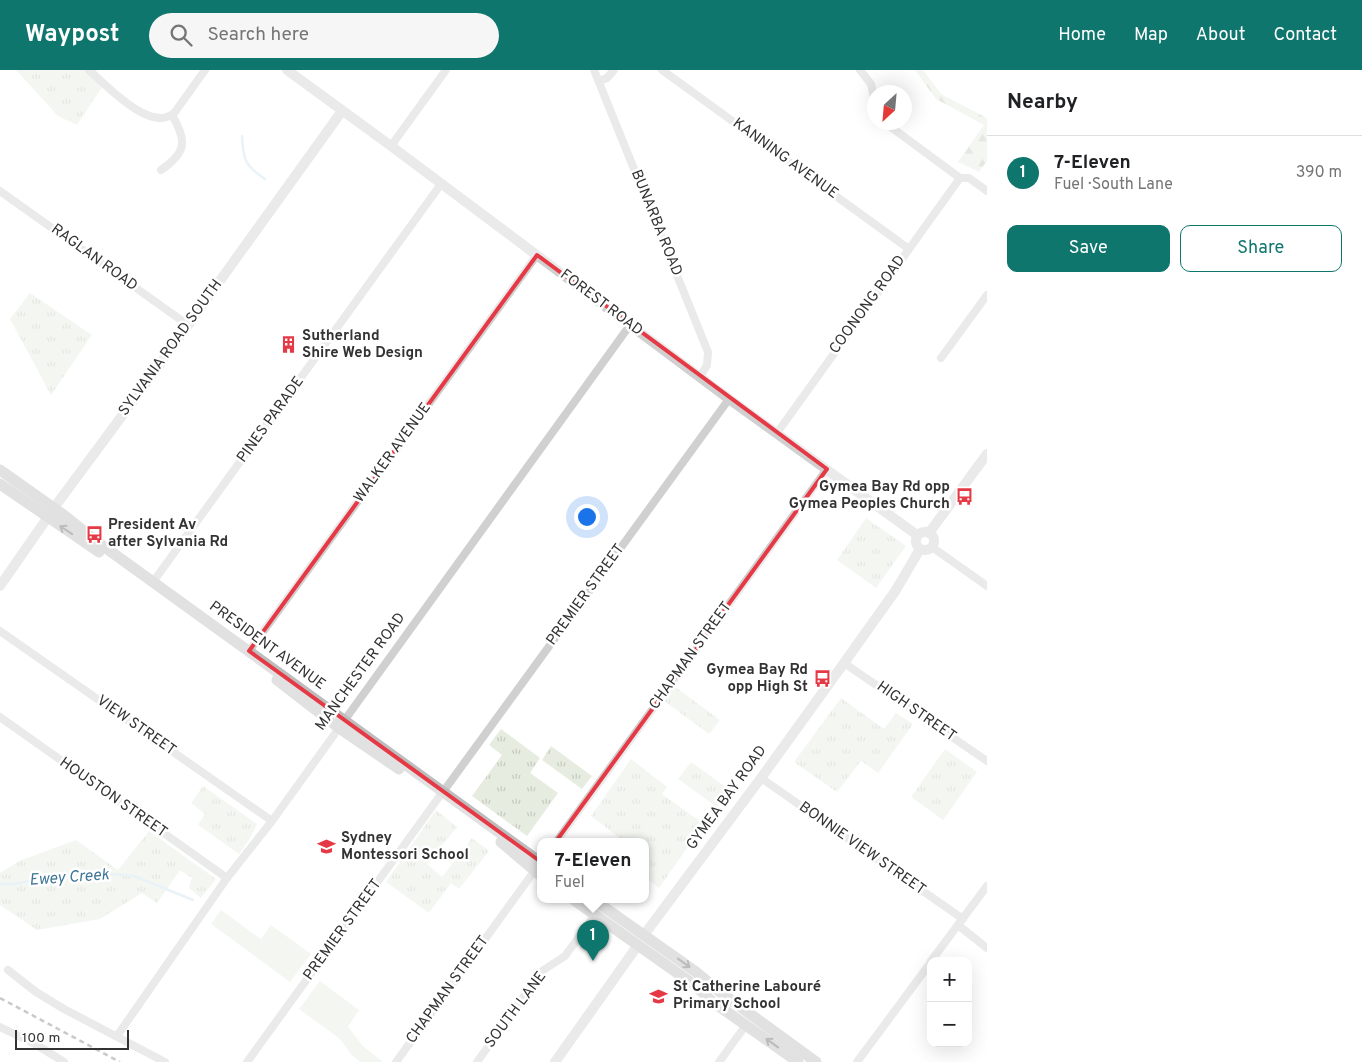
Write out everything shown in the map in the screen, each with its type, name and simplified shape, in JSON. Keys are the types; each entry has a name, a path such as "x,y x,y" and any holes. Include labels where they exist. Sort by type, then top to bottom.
{"main road":[{"name":"PRESIDENT AVENUE","path":"0,470 51,514 124,569 266,671 307,705 342,725"},
{"name":"PRESIDENT AVENUE","path":"0,484 98,543 153,582 249,651 342,725 412,777 441,795 537,868"},
{"path":"578,903 693,984 713,1002 793,1044 816,1062"},
{"path":"598,903 644,935 798,1062"},
{"name":"GYMEA BAY ROAD","path":"638,945 644,935"},
{"path":"793,1044 811,1062"}],"street":[{"path":"89,70 126,102 146,116 159,118 172,115 205,70"},
{"name":"FOREST ROAD","path":"287,70 392,146 729,399 917,535"},
{"path":"392,146 446,70"},
{"name":"BUNARBA ROAD","path":"594,70 708,352 707,365 700,377"},
{"path":"599,81 607,78 614,70"},
{"name":"KANNING AVENUE","path":"662,70 909,249"},
{"path":"860,70 871,85"},
{"name":"SYLVANIA ROAD SOUTH","path":"0,586 342,111"},
{"path":"161,170 183,146 179,126 172,115"},
{"path":"895,130 960,178 969,178 987,191"},
{"name":"COONONG ROAD","path":"777,433 960,178"},
{"name":"PINES PARADE","path":"153,582 441,184"},
{"name":"RAGLAN ROAD","path":"0,191 188,326"},
{"name":"WALKER AVENUE","path":"249,651 537,255"},
{"path":"941,358 987,295"},
{"name":"MANCHESTER ROAD","path":"117,1036 227,878 272,821 342,725 630,325"},
{"name":"PREMIER STREET","path":"247,1062 729,399"},
{"path":"930,533 987,454"},
{"name":"CHAPMAN STREET","path":"559,838 827,469"},
{"path":"922,532 930,533 934,541 932,547 928,550 920,549 915,541 917,535 922,532"},
{"path":"932,547 987,586"},
{"name":"GYMEA BAY ROAD","path":"644,935 844,663 896,590 920,549"},
{"name":"VIEW STREET","path":"0,631 272,821"},
{"name":"HIGH STREET","path":"844,663 987,761"},
{"name":"HOUSTON STREET","path":"0,717 227,878"},
{"name":"BONNIE VIEW STREET","path":"761,778 961,922 987,948"},
{"name":"CHAPMAN STREET","path":"396,1062 537,872"},
{"path":"934,957 987,886"},
{"name":"SOUTH LANE","path":"477,1062 542,971 565,956 595,914"},
{"name":"GYMEA BAY ROAD","path":"555,1062 638,945"},
{"path":"857,1062 927,966"},
{"path":"8,970 36,992 64,1009 165,1062"},
{"path":"719,1062 750,1021"},
{"path":"0,1028 36,1044 64,1062"}],"highlighted area":[{"path":"537,255 827,469 541,862 249,651"}],"green space":[{"path":"16,70 89,70 104,84 77,125 58,116"},
{"path":"915,70 923,70 941,94 987,118 987,161 979,172 958,162 984,125 936,99"},
{"path":"30,293 92,335 51,395 10,319"},
{"path":"866,518 906,546 876,588 837,560"},
{"path":"671,684 720,720 709,734 660,698"},
{"path":"841,698 884,729 896,713 913,724 878,773 861,761 837,792 794,762"},
{"path":"501,729 540,758 530,773 558,793 527,836 472,796 502,755 489,745"},
{"path":"551,746 592,776 582,789 542,760"},
{"path":"945,749 977,772 943,820 911,797"},
{"path":"631,759 667,787 662,794 704,824 659,888 649,880 649,838 620,838 591,816"},
{"path":"691,762 730,790 717,807 678,779"},
{"path":"203,786 257,824 239,854 198,825 205,814 191,803"},
{"path":"436,810 457,827 427,864 442,877 472,838 489,851 459,889 451,883 429,913 386,882"},
{"path":"149,831 216,879 201,898 189,888 192,878 180,870 157,903 142,893 100,919 37,930 0,905 0,873 19,861 76,840 118,870"},
{"path":"221,910 261,939 271,925 311,954 290,982 211,924"},
{"path":"320,981 359,1010 348,1027 363,1046 383,1062 360,1062 339,1038 299,1009"}],"waterway":[{"path":"242,136 246,161 253,170 265,179"},
{"name":"Ewey Creek","path":"0,884 16,884 53,876 95,873 134,876 193,900"}],"railway":[{"path":"0,998 120,1062"}],"place":[{"name":"Sutherland Shire Web Design","path":"288,345"},
{"name":"Gymea Bay Rd opp Gymea Peoples Church","path":"964,496"},
{"name":"President Av after Sylvania Rd","path":"94,534"},
{"name":"Gymea Bay Rd opp High St","path":"822,679"},
{"name":"Sydney Montessori School","path":"327,847"},
{"name":"7-Eleven","path":"593,961"},
{"name":"St Catherine Labouré Primary School","path":"659,996"}]}
